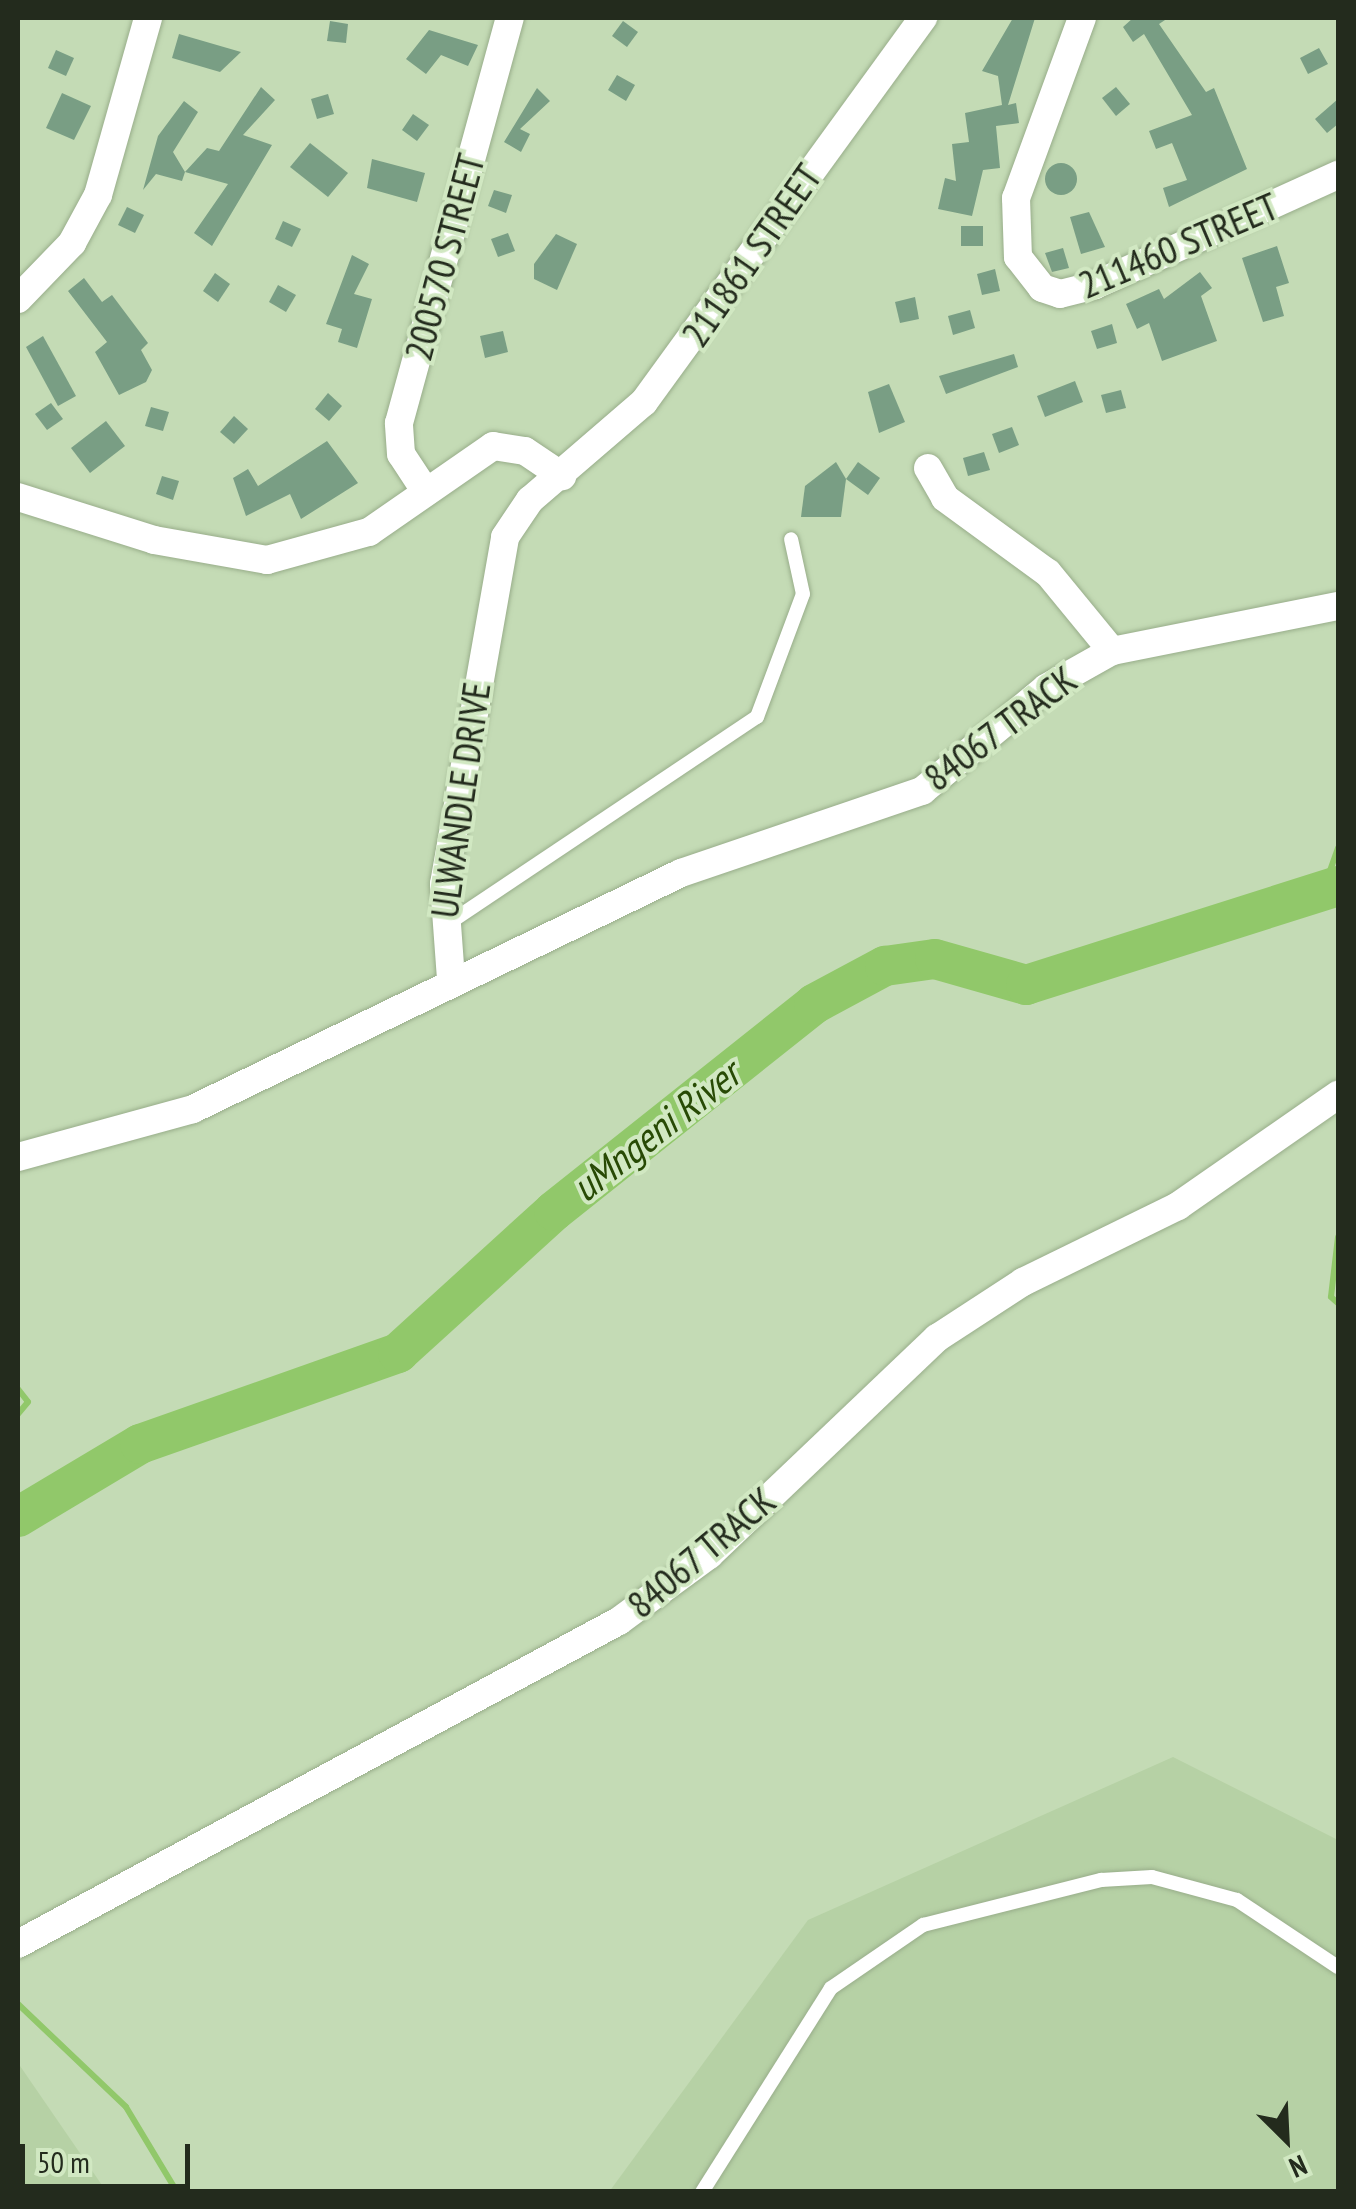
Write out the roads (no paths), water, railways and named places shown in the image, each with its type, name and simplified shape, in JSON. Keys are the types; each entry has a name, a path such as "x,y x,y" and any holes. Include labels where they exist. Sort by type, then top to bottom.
{"street":[{"path":"18,299 72,243 98,195 148,18"},
{"name":"200570 STREET","path":"426,492 401,454 400,423 510,18"},
{"name":"211861 STREET","path":"562,476 644,402 924,18"},
{"name":"211460 STREET","path":"1082,18 1020,178 1014,232 1024,268 1051,292 1074,293 1338,175"},
{"path":"18,497 251,560 347,541 493,446 525,451 562,476"},
{"path":"928,468 945,498 1048,572 1112,651"},
{"name":"ULWANDLE DRIVE","path":"451,979 440,928 498,555 516,516 562,476"},
{"name":"84067 TRACK","path":"451,979 704,864 922,791 1046,688 1112,651 1338,606"},
{"path":"18,1157 192,1109 451,979"},
{"name":"84067 TRACK","path":"18,1944 620,1621 709,1555 937,1338 1023,1282 1178,1206 1338,1096"}],"lane":[{"path":"440,928 757,718 803,594 791,538"},
{"path":"702,2192 831,1988 923,1925 1101,1880 1152,1877 1237,1900 1338,1967"}],"waterway":[{"path":"1321,896 1338,848"},
{"name":"uMngeni River","path":"18,1517 140,1444 398,1353 554,1211 814,1004 885,966 935,959 1026,985 1338,886"},
{"path":"1338,1237 1331,1297 1338,1303"},
{"path":"18,1389 28,1402 18,1414"},
{"path":"18,2004 126,2107 177,2192"}]}
